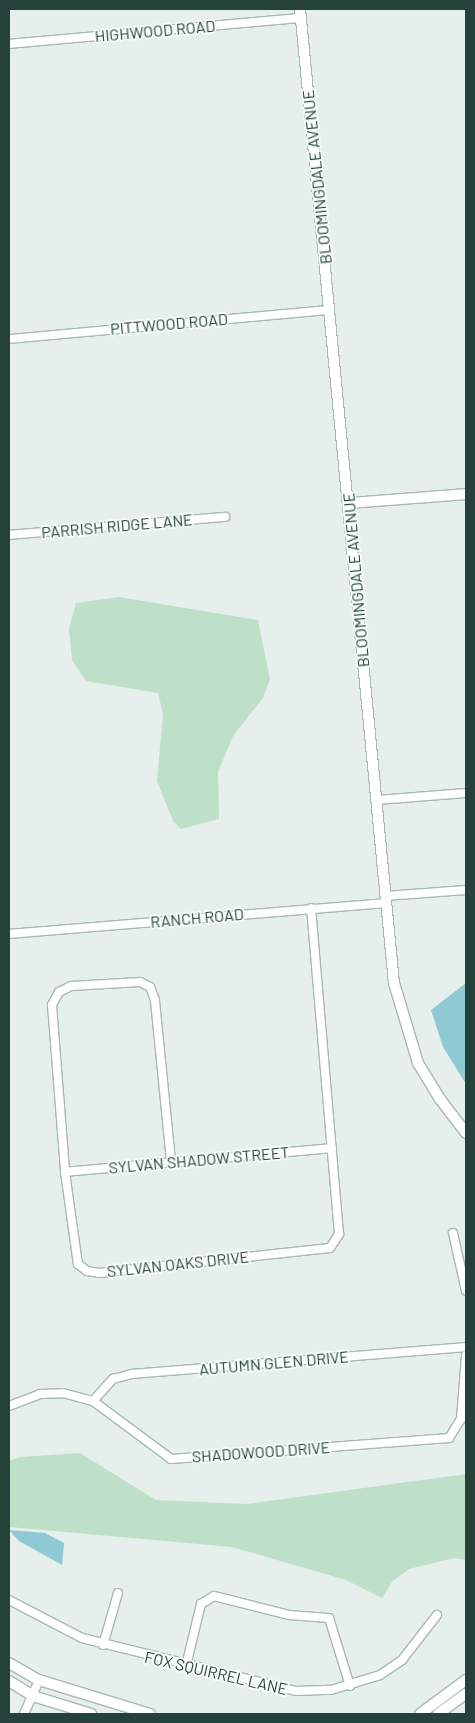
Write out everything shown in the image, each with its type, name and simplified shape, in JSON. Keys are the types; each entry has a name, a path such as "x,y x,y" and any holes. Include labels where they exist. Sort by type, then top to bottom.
{"street":[{"name":"HIGHWOOD ROAD","path":"9,44 301,13"},
{"name":"BLOOMINGDALE AVENUE","path":"301,13 350,503 394,983 406,1032 433,1090 466,1133"},
{"name":"PITTWOOD ROAD","path":"9,339 330,310"},
{"path":"350,503 466,494"},
{"name":"PARRISH RIDGE LANE","path":"9,535 225,517"},
{"path":"376,800 466,793"},
{"name":"RANCH ROAD","path":"9,934 311,908 466,890"},
{"name":"SYLVAN OAKS DRIVE","path":"171,1161 155,1000 150,987 140,982 71,986 60,992 52,1004 65,1172 75,1257 88,1271 99,1273 330,1248 339,1234 311,908"},
{"name":"SYLVAN SHADOW STREET","path":"65,1172 332,1148"},
{"path":"453,1233 466,1291"},
{"name":"AUTUMN GLEN DRIVE","path":"93,1401 112,1379 132,1374 466,1347"},
{"name":"SHADOWOOD DRIVE","path":"9,1406 40,1394 63,1393 93,1401 171,1459 449,1438 461,1419 466,1355"},
{"path":"103,1645 118,1592"},
{"path":"186,1666 201,1604 214,1596 289,1615 329,1618 350,1686"},
{"name":"FOX SQUIRREL LANE","path":"9,1600 57,1628 103,1645 296,1691 350,1686 380,1675 402,1660 437,1615"},
{"path":"9,1663 39,1680 150,1714"},
{"path":"24,1714 39,1680"},
{"path":"420,1714 466,1680"},
{"path":"9,1681 33,1696 91,1714"},
{"path":"438,1714 466,1694"}],"green space":[{"path":"119,597 258,620 270,679 263,698 233,736 218,772 219,819 181,829 173,821 157,781 163,714 158,693 86,681 72,660 69,629 76,603"},
{"path":"80,1453 156,1500 247,1504 466,1474 466,1560 454,1558 409,1569 392,1582 382,1598 346,1580 232,1547 9,1527 9,1461 20,1457"}],"water":[{"path":"466,983 466,1084 443,1047 431,1010"},
{"path":"9,1530 45,1533 64,1543 62,1565 19,1541"}]}
